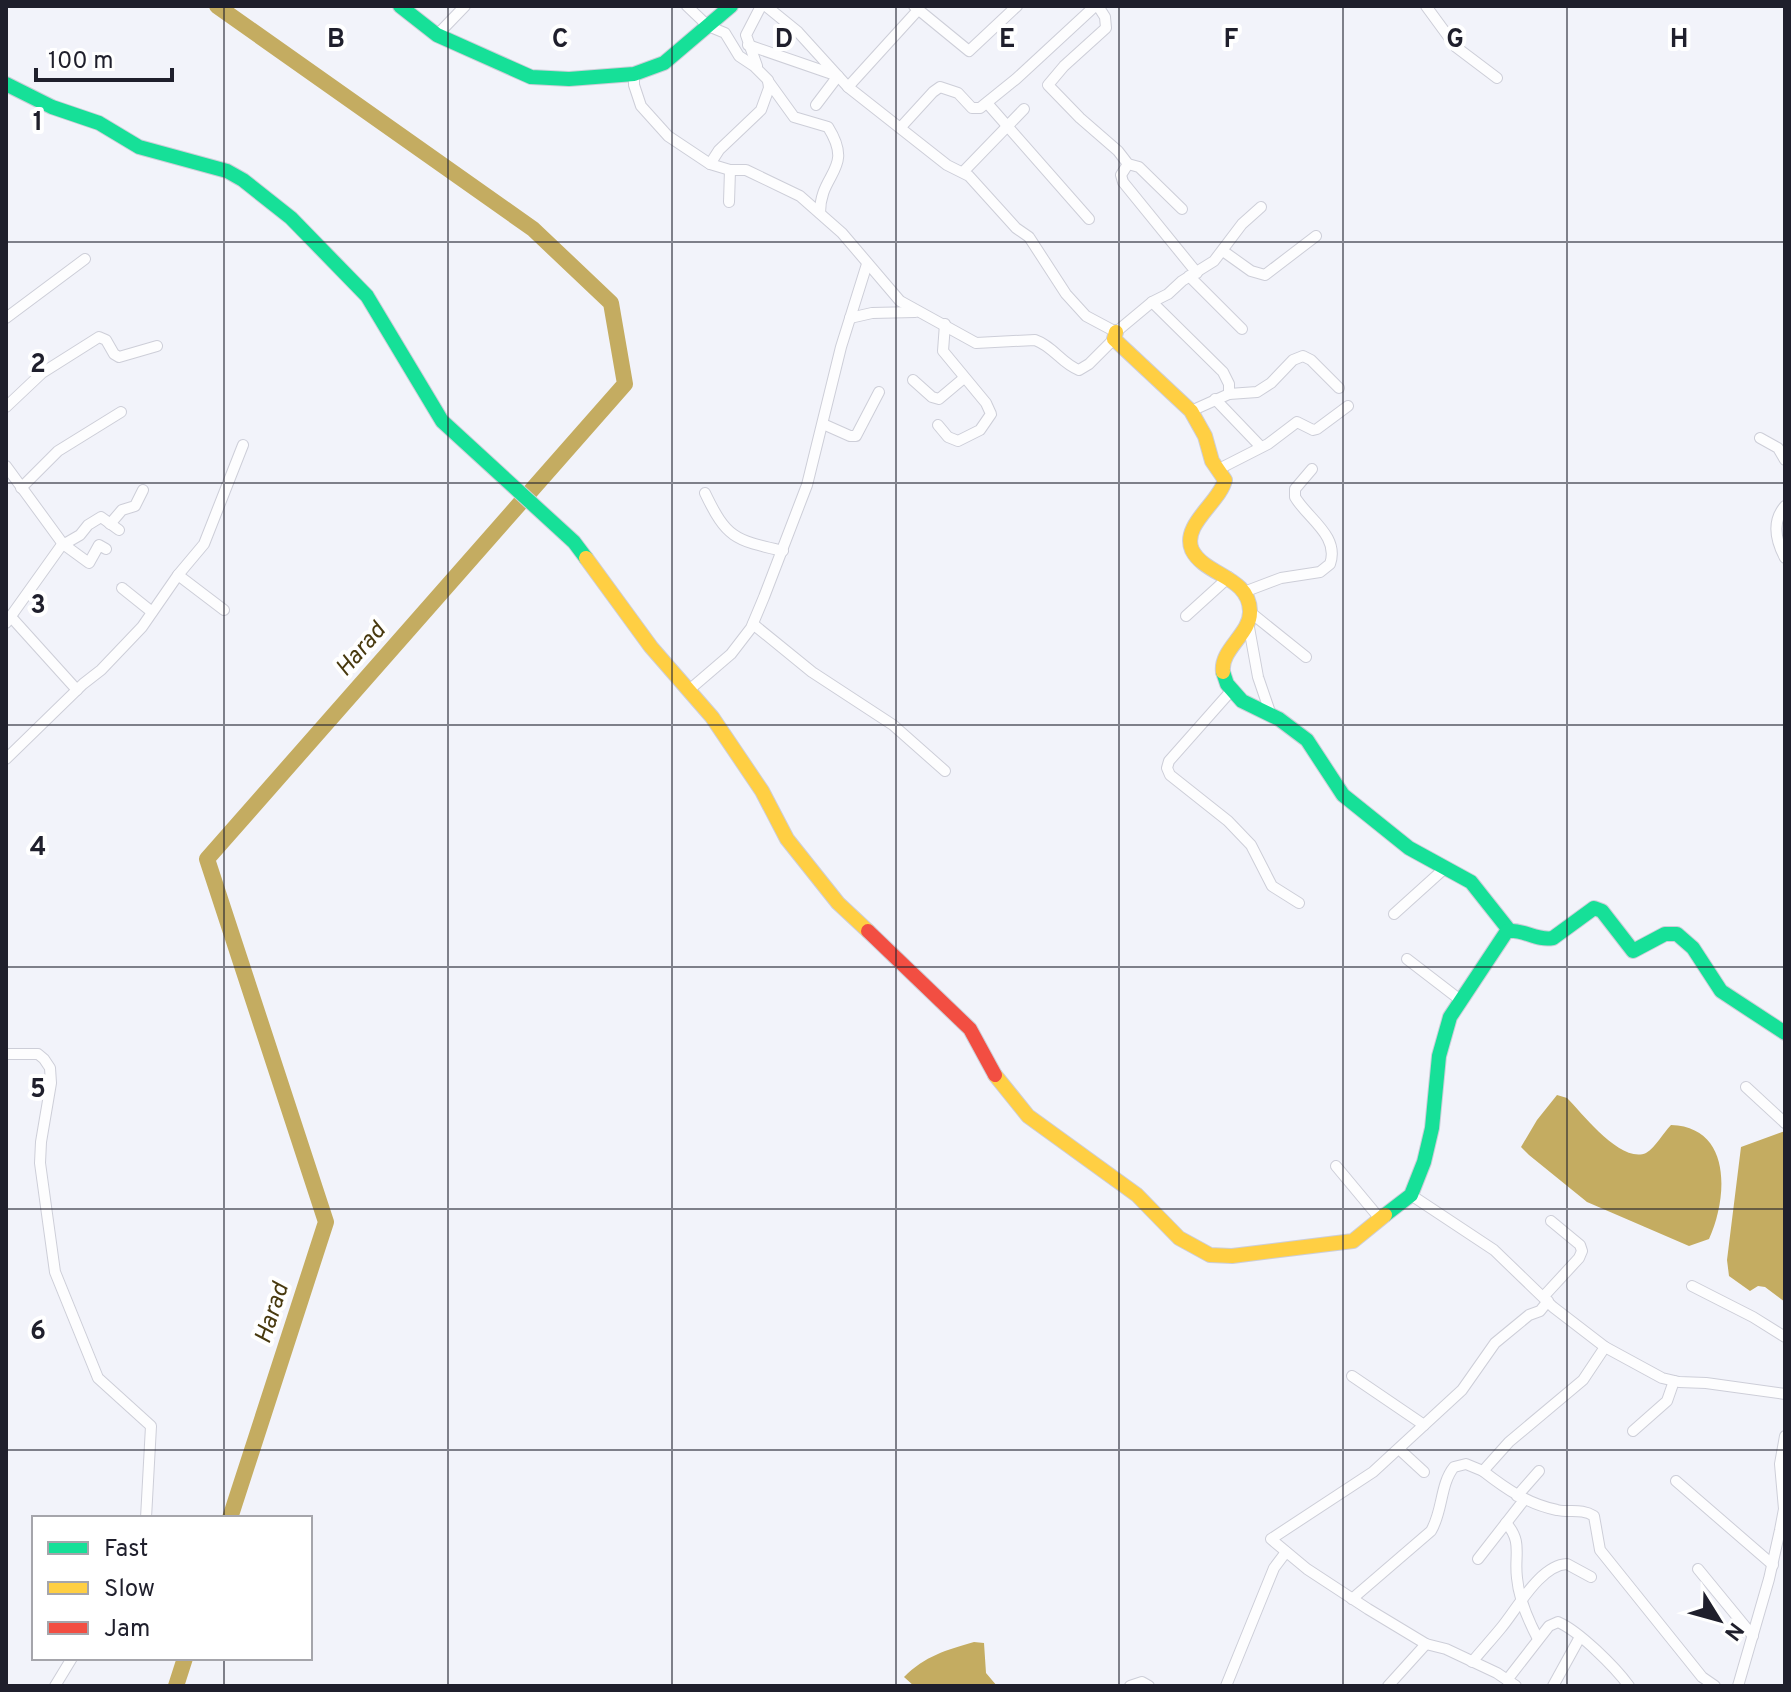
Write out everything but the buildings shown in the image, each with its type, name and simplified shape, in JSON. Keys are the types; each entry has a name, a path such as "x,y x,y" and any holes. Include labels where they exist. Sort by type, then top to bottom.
{"street":[{"path":"400,6 437,35 531,77 594,79 634,74 664,63 731,6"},
{"path":"437,35 465,6"},
{"path":"687,6 708,26 725,33 739,56 765,77 794,117 828,127 837,140 839,166 825,187 820,213"},
{"path":"747,41 763,6 798,32 848,87 947,165 964,171 1016,228 1029,237 1066,294 1086,316 1115,336 1191,411 1225,485 1193,531 1190,542 1195,554 1229,577 1244,592 1258,677 1271,715"},
{"path":"848,87 916,8 969,51 1017,6"},
{"path":"901,127 940,87 958,93 976,109 987,103 1096,6 1105,17 1106,28 1048,85 1128,164 1139,167 1182,209"},
{"path":"1426,6 1456,47 1497,78"},
{"path":"730,41 747,41 838,76"},
{"path":"710,164 719,150 761,110 769,88 747,41"},
{"path":"634,74 641,106 668,136 710,164 730,170 746,170 800,196 820,213 894,295 919,313 976,343 1043,342 1069,366 1079,370 1089,364 1152,302 1214,261 1242,224 1261,207"},
{"path":"816,105 838,76"},
{"path":"6,84 52,107 99,123 139,147 206,163 243,180 291,218 367,296 442,421 574,542 651,647 712,717 762,791 787,839 838,903 970,1029 999,1083 1028,1116 1137,1195 1179,1238 1210,1255 1232,1256 1353,1241 1411,1195 1424,1162 1432,1128 1439,1056 1446,1028 1459,999 1509,930 1519,928 1536,938 1552,939 1594,908 1602,911 1633,951 1640,951 1665,935 1676,933 1686,939 1725,993 1785,1033"},
{"path":"987,103 1089,219"},
{"path":"964,171 1024,109"},
{"path":"1128,164 1121,175 1123,182 1193,274 1242,329"},
{"path":"729,202 730,170"},
{"path":"1223,251 1251,271 1265,275 1316,236"},
{"path":"6,318 85,259"},
{"path":"689,690 731,654 753,624 807,485 867,264"},
{"path":"1152,302 1223,372 1229,384 1229,394"},
{"path":"850,318 872,313 919,313"},
{"path":"938,425 948,437 958,441 972,435 990,419 986,403 943,351 945,324"},
{"path":"6,407 42,373 99,337 106,340 119,357 157,346"},
{"path":"1191,411 1229,394 1257,392 1271,383 1293,360 1303,356 1339,388"},
{"path":"913,380 932,397 939,399 964,378"},
{"path":"823,424 856,436 879,392"},
{"path":"1215,399 1261,447"},
{"path":"1217,470 1261,447 1297,422 1317,429 1348,406"},
{"path":"21,488 58,451 121,412"},
{"path":"1760,438 1772,443 1785,460"},
{"path":"6,759 129,643 204,544 243,445"},
{"path":"6,466 63,544 89,563 99,545 106,549"},
{"path":"1244,592 1281,578 1320,572 1330,564 1333,549 1328,539 1295,497 1295,489 1312,469"},
{"path":"77,690 9,621 63,544 80,535 101,517 114,527 122,510 135,506 143,490"},
{"path":"705,493 715,515 735,537 783,551"},
{"path":"1785,506 1777,519 1776,529 1779,547 1785,558"},
{"path":"178,575 224,610"},
{"path":"1186,616 1229,577"},
{"path":"122,588 152,612"},
{"path":"1249,616 1306,657"},
{"path":"1249,616 1222,667 1231,691 1242,701 1271,715 1307,740 1343,795 1409,848 1471,882 1509,930"},
{"path":"753,624 812,672 893,725 945,771"},
{"path":"1231,691 1169,761 1167,768 1170,775 1214,808 1251,845 1272,886 1299,903"},
{"path":"1394,914 1445,868"},
{"path":"1407,959 1459,999"},
{"path":"6,1054 38,1054 50,1068 51,1083 40,1163 55,1272 98,1378 151,1426 146,1516"},
{"path":"1746,1087 1785,1123"},
{"path":"1336,1166 1381,1220"},
{"path":"1411,1195 1484,1243 1605,1347 1662,1378 1785,1394"},
{"path":"1551,1221 1580,1245 1582,1251 1540,1311 1529,1315 1495,1343 1462,1390 1373,1472 1271,1539 1307,1569 1426,1644 1472,1662 1511,1683 1538,1639 1555,1622 1564,1624 1580,1637 1617,1670 1629,1686"},
{"path":"1692,1286 1763,1322 1785,1337"},
{"path":"1483,1471 1509,1442 1583,1380 1605,1347"},
{"path":"1352,1376 1424,1425"},
{"path":"1633,1431 1667,1401 1674,1381"},
{"path":"1738,1686 1773,1565 1781,1551 1784,1509 1780,1464 1785,1436"},
{"path":"1399,1449 1424,1472"},
{"path":"1352,1599 1431,1531 1438,1520 1447,1478 1454,1467 1466,1464 1483,1471 1521,1498 1556,1510 1579,1510 1594,1516 1600,1550 1702,1677 1715,1686"},
{"path":"1478,1559 1506,1523 1539,1471"},
{"path":"1676,1481 1773,1565"},
{"path":"1506,1523 1514,1532 1517,1542 1517,1579 1521,1599 1538,1639"},
{"path":"1226,1686 1274,1568 1286,1552"},
{"path":"1472,1662 1511,1616 1521,1599 1553,1567 1561,1564 1575,1567 1591,1577"},
{"path":"1698,1569 1753,1636"},
{"path":"1553,1686 1580,1637"},
{"path":"1388,1686 1426,1644"},
{"path":"55,1686 71,1660"},
{"path":"1130,1686 1142,1682 1149,1686"}],"shaded area":[{"path":"1557,1095 1567,1098 1603,1136 1625,1151 1646,1153 1671,1125 1691,1129 1705,1138 1715,1151 1721,1185 1720,1204 1709,1239 1689,1246 1587,1202 1529,1155 1521,1147"},
{"path":"1785,1131 1785,1302 1765,1287 1758,1286 1750,1291 1729,1276 1727,1260 1741,1147"},
{"path":"974,1642 984,1643 986,1673 997,1686 914,1686 904,1677 928,1659"}],"waterway":[{"name":"Harad","path":"217,6 533,229 611,303 625,384 207,859 326,1222 231,1516"},
{"name":"Harad","path":"176,1686 184,1660"}],"traffic: fast":[{"path":"400,6 437,35 531,77 569,79 634,74 664,63 731,6"},
{"path":"6,84 52,107 99,123 139,147 227,171 291,218 367,296 442,421 574,542 586,558"},
{"path":"1223,672 1227,684 1242,701 1279,719 1307,740 1343,795 1409,848 1471,882 1509,930"},
{"path":"1385,1215 1411,1195 1424,1162 1432,1128 1439,1056 1450,1017 1507,931 1553,938 1594,908 1602,911 1633,951 1665,934 1677,934 1693,948 1721,991 1785,1033"}],"traffic: slow":[{"path":"1116,332 1114,339 1191,411 1205,436 1212,461 1225,480 1196,523 1190,541 1198,559 1235,583 1248,599 1249,619 1226,656 1223,672"},
{"path":"586,558 651,647 712,717 762,791 787,839 838,903 868,931"},
{"path":"995,1075 1028,1116 1137,1195 1179,1238 1210,1255 1232,1256 1353,1241 1385,1215"}],"traffic: jam":[{"path":"868,931 970,1029 995,1075"}]}
